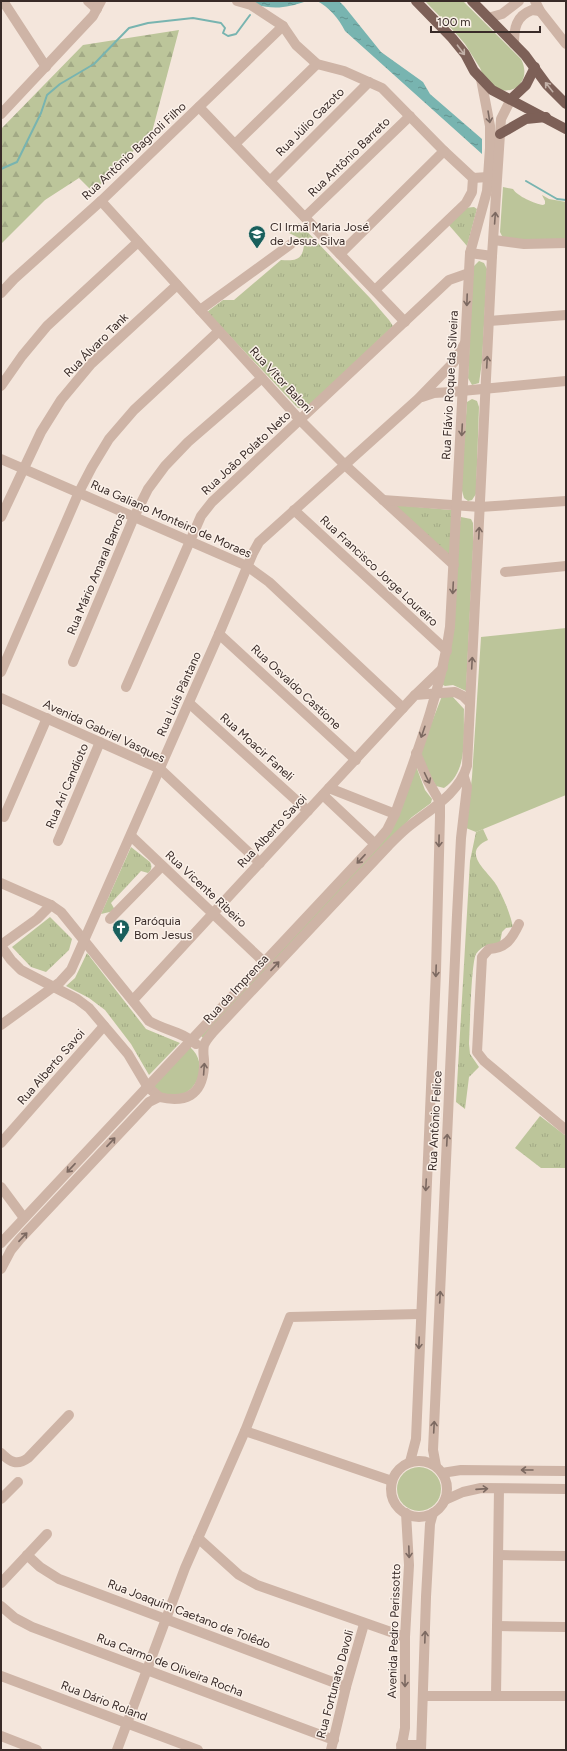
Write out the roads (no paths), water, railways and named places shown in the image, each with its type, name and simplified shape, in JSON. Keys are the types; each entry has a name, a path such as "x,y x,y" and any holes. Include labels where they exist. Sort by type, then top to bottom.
{"main road":[{"path":"416,1 452,38 481,79 492,90 511,98 566,129"},
{"path":"472,1 535,67 547,85 566,104"},
{"path":"511,98 526,85 535,67"},
{"path":"500,134 526,119 546,117"}],"street":[{"path":"3,1 46,67"},
{"path":"1,114 93,16 99,5 88,1"},
{"path":"237,1 251,5 283,26 296,45 317,64 344,72 382,88 444,151 474,178 488,177"},
{"path":"488,18 502,14 519,1"},
{"path":"535,1 540,11 566,44"},
{"path":"514,44 514,25 519,18 532,10 540,11"},
{"name":"Rua Antônio Bagnoli Filho","path":"1,293 14,279 101,201 283,26"},
{"path":"234,144 317,64"},
{"name":"Rua Flávio Roque da Silveira","path":"436,695 447,651 450,627 458,506 470,252 475,230 484,204 488,177 490,126 481,79"},
{"name":"Rua Júlio Gazoto","path":"270,181 369,82"},
{"path":"464,777 467,766 492,256 500,134 501,120 511,98"},
{"path":"200,107 405,322"},
{"name":"Rua Antônio Barreto","path":"305,217 410,116"},
{"path":"340,254 444,151"},
{"path":"375,290 466,202 470,197 474,178"},
{"path":"470,197 484,204"},
{"name":"Rua Vítor Baloni","path":"101,201 300,420 345,465 454,565"},
{"path":"494,240 524,244 566,243"},
{"path":"1,386 22,356 47,326 138,242"},
{"path":"200,310 291,244"},
{"path":"470,252 492,256"},
{"name":"Rua João Polato Neto","path":"126,687 189,541 201,516 212,502 449,280 469,273"},
{"name":"Rua Álvaro Tank","path":"1,517 41,432 61,400 91,364 177,285"},
{"path":"489,321 566,316"},
{"path":"1,672 79,492 109,439 134,410 219,331"},
{"name":"Rua Luís Pântano","path":"1,1025 60,982 71,970 189,703 247,566 259,542 418,399 454,362 466,342"},
{"name":"Rua Mário Amaral Barros","path":"73,662 134,517 148,489 165,466 188,442 262,378"},
{"name":"Rua Luís Pântano","path":"418,399 434,393 566,380"},
{"path":"451,392 463,407"},
{"name":"Rua Galiano Monteiro de Moraes","path":"1,459 247,566 269,582 403,708"},
{"path":"383,500 480,507 566,501"},
{"name":"Rua Francisco Jorge Loureiro","path":"294,510 447,651"},
{"path":"505,572 566,566"},
{"name":"Rua Osvaldo Castione","path":"219,634 356,760"},
{"name":"Rua Alberto Savoi","path":"133,1000 415,695 443,668"},
{"path":"415,695 436,695 456,692 469,702"},
{"name":"Rua da Imprensa","path":"1,1243 387,830 395,814 436,695"},
{"name":"Avenida Gabriel Vasques","path":"1,698 160,769 260,863"},
{"name":"Rua Moacir Faneli","path":"189,703 308,811"},
{"path":"4,817 47,718"},
{"name":"Rua Ari Candioto","path":"58,841 100,742"},
{"path":"416,753 428,781 440,802"},
{"name":"Rua da Imprensa","path":"159,1097 183,1099 192,1094 199,1087 203,1077 203,1051 205,1043 213,1032 384,851 407,828 440,802 459,784 464,777"},
{"name":"Rua Antônio Felice","path":"439,1469 433,1450 457,915 467,787 464,777"},
{"path":"326,791 395,814"},
{"path":"326,791 375,844"},
{"name":"Rua Antônio Felice","path":"410,1462 416,1439 420,1314 436,971 440,802"},
{"name":"Rua Vicente Ribeiro","path":"131,836 264,962"},
{"path":"110,919 162,866"},
{"path":"1,883 51,905 61,912 149,1020 160,1028 192,1040 203,1051"},
{"path":"1,1269 11,1250 20,1239 149,1102 159,1097 147,1086 128,1054 88,1008 77,999 21,970 11,960 1,946 36,919 51,905"},
{"path":"519,924 513,935 500,948 489,949 482,957 477,1052 484,1061 566,1130"},
{"name":"Rua Alberto Savoi","path":"1,1143 104,1026"},
{"path":"1,1187 24,1218"},
{"path":"117,1750 198,1538 246,1431 290,1317 420,1314"},
{"path":"1,1453 7,1459 15,1463 22,1463 68,1415"},
{"path":"246,1431 392,1481"},
{"path":"419,1461 428,1462 439,1469 446,1481 447,1491 445,1500 440,1508 433,1513 424,1516 414,1516 406,1513 398,1507 394,1499 392,1481 399,1470 410,1462 419,1461"},
{"path":"439,1469 566,1470"},
{"path":"1,1499 18,1482"},
{"path":"445,1500 463,1492 481,1488 566,1489"},
{"path":"496,1696 499,1489"},
{"name":"Avenida Pedro Perissotto","path":"401,1747 405,1728 405,1637 409,1565 406,1513"},
{"path":"401,1747 421,1748 426,1597 433,1513"},
{"path":"1,1583 47,1534"},
{"path":"198,1538 240,1575 256,1585 364,1624 405,1637"},
{"path":"499,1555 566,1556"},
{"name":"Rua Joaquim Caetano de Tolêdo","path":"27,1556 40,1567 59,1579 346,1687"},
{"name":"Rua Carmo de Oliveira Rocha","path":"1,1606 15,1618 32,1627 147,1670 332,1745"},
{"name":"Rua Fortunato Davoli","path":"332,1745 346,1687 364,1624"},
{"path":"497,1626 566,1627"},
{"name":"Rua Dário Roland","path":"1,1676 198,1750"},
{"path":"423,1696 566,1696"},
{"path":"1,1736 37,1750"}],"water":[{"path":"256,1 307,1 286,7 274,8 253,4"},
{"path":"317,1 339,1 381,52 423,82 430,94 482,139 482,154 345,31 333,14"}],"waterway":[{"path":"1,169 17,162 41,113 47,95 60,84 94,64 129,28 148,23 193,18 221,23 225,28 223,33 228,36 236,34 250,15"},
{"path":"526,181 557,199 566,200"}],"place":[{"name":"CI Irmã Maria José de Jesus Silva","path":"257,249"},
{"name":"Paróquia Bom Jesus","path":"121,943"}]}
